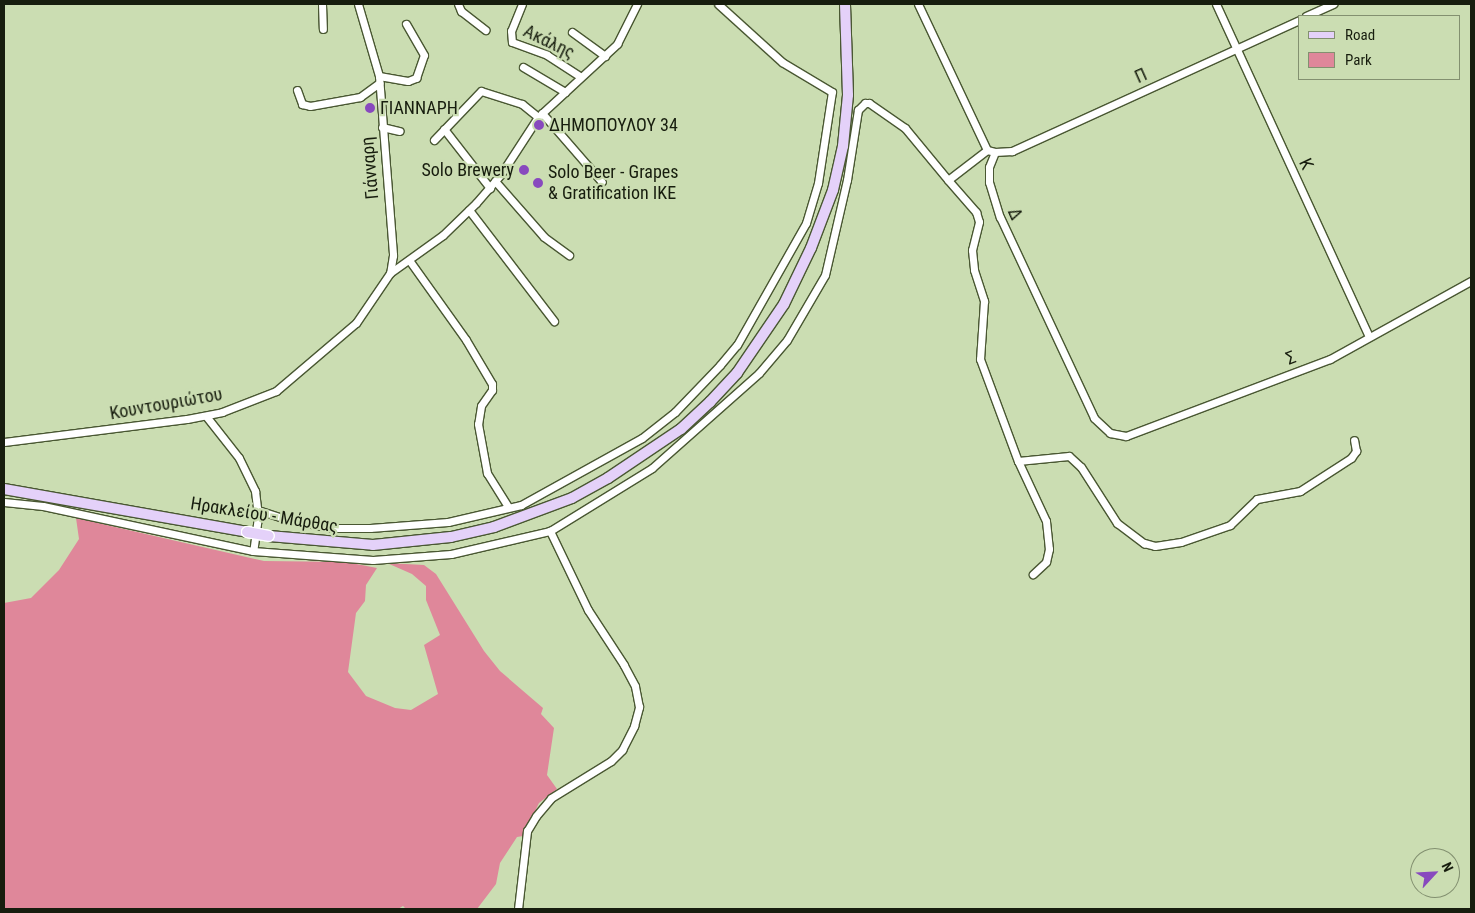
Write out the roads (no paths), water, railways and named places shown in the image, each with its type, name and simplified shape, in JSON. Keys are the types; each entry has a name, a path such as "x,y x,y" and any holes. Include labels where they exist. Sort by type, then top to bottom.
{"main road":[{"name":"Ηρακλείου - Μάρθας","path":"4,489 269,536 373,545 451,537 494,527 572,498 608,478 680,429 710,402 737,373 784,304 811,248 833,190 843,146 848,95 845,4"}],"street":[{"path":"322,4 323,29"},
{"name":"Γιάνναρη","path":"358,4 379,80 393,255 390,273"},
{"path":"458,4 461,11 485,30"},
{"name":"Ακάλης","path":"522,4 511,31 512,42 547,56 582,77"},
{"name":"Κουντουριώτου","path":"4,442 206,416 258,400 293,378 361,317 390,273 409,260 468,210 490,188 540,115 617,44 637,4"},
{"path":"258,510 332,528 370,528 448,522 529,502 642,438 697,391 737,345 806,222 818,183 832,92 782,62 718,4"},
{"path":"918,4 987,150"},
{"name":"Κ","path":"1216,4 1369,337"},
{"path":"1308,15 1333,4"},
{"name":"Π","path":"995,152 1012,151 1298,20"},
{"path":"297,90 302,104 310,106 360,96 379,80 408,81 416,78 424,56 406,24"},
{"path":"572,32 606,56"},
{"path":"523,67 551,80 565,92"},
{"path":"434,140 481,91 522,104 540,115 602,182"},
{"path":"4,502 43,506 254,551 373,560 406,559 451,554 550,531 652,468 759,373 788,340 825,276 847,180 858,110 865,103 869,103 905,128 978,217 972,250 974,270 984,301 980,359 1018,461 1041,506 1048,538 1046,562 1033,574"},
{"path":"382,127 400,131"},
{"path":"444,129 490,188"},
{"path":"987,150 995,152"},
{"path":"948,180 987,150"},
{"name":"Δ","path":"995,152 989,167 992,200 1094,418 1110,433"},
{"path":"495,182 544,237 569,254"},
{"path":"468,210 554,321"},
{"path":"409,260 466,340 492,384 492,390 481,406 478,424 487,473 508,507"},
{"name":"Σ","path":"1110,433 1126,436 1330,359 1471,281"},
{"path":"206,416 249,474 258,510 254,551"},
{"path":"1018,461 1069,456 1081,467 1117,523 1144,543 1155,546 1181,542 1230,525 1257,499 1300,491 1351,458 1356,451 1354,440"},
{"path":"518,909 528,831 536,816 551,798 611,761 622,750 634,726 639,707 635,686 624,665 588,610 550,531"}],"place":[{"name":"ΓΙΑΝΝΑΡΗ","path":"370,108"},
{"name":"ΔΗΜΟΠΟΥΛΟΥ 34","path":"539,125"},
{"name":"Solo Brewery","path":"524,170"},
{"name":"Solo Beer - Grapes & Gratification IKE","path":"538,183"}]}
